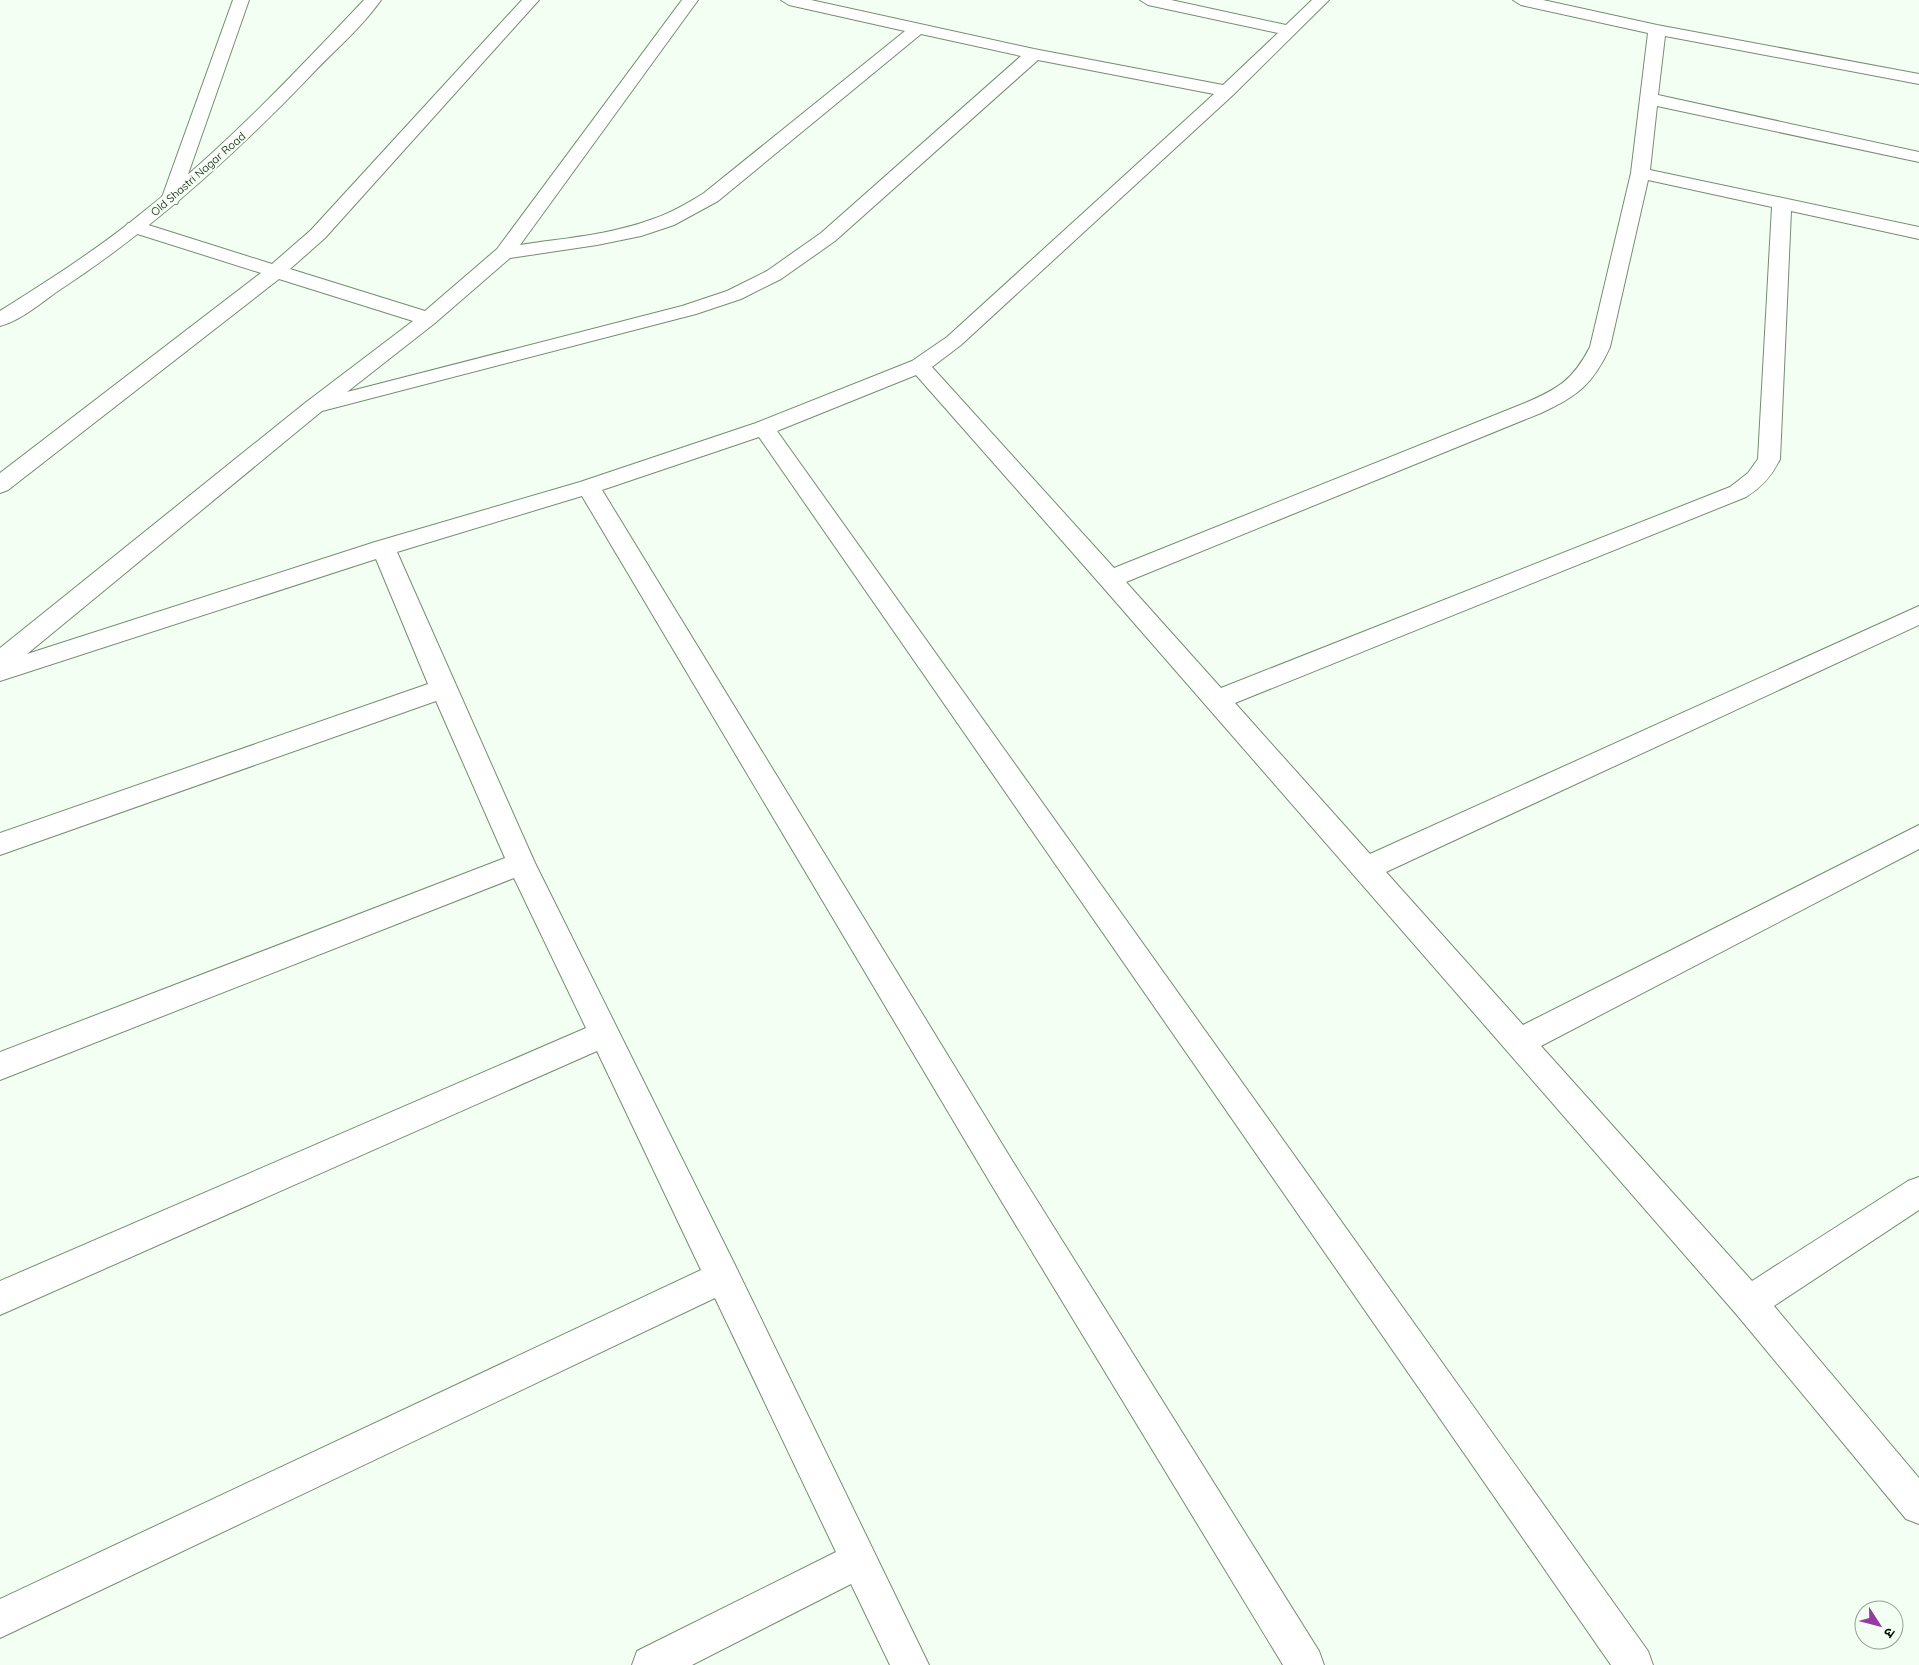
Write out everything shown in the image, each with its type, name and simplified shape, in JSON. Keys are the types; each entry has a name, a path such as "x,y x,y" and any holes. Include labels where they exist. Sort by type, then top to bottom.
{"street":[{"path":"170,200 241,0"},
{"name":"Old Shastri Nagar Road","path":"0,320 64,280 170,200 236,141 373,0"},
{"path":"0,485 276,271 318,234 530,0"},
{"path":"0,662 312,408 428,319 504,253 690,0"},
{"path":"789,0 916,30 1227,91"},
{"path":"1148,0 1288,30"},
{"path":"0,672 383,548 588,487 764,428 919,366 954,340 1227,91 1321,0"},
{"path":"1521,0 1657,30 1919,79"},
{"path":"504,253 622,234 682,215 711,197 916,30"},
{"path":"1110,578 1567,393 1588,373 1600,348 1640,173 1657,30"},
{"path":"312,408 689,310 758,283 774,275 828,237 1034,54"},
{"path":"1650,99 1919,157"},
{"path":"1640,173 1919,233"},
{"path":"1217,700 1738,492 1756,481 1764,471 1769,459 1782,203"},
{"path":"136,227 428,319"},
{"path":"919,366 1110,578 1749,1303 1919,1506"},
{"path":"764,428 1634,1665"},
{"path":"588,487 1002,1173 1305,1665"},
{"path":"383,548 442,689 521,863 910,1665"},
{"path":"1366,869 1919,615"},
{"path":"0,844 442,689"},
{"path":"1519,1042 1919,836"},
{"path":"0,1066 521,863"},
{"path":"0,1298 604,1034"},
{"path":"1749,1303 1919,1192"},
{"path":"0,1619 723,1277"},
{"path":"651,1665 860,1560"}]}
